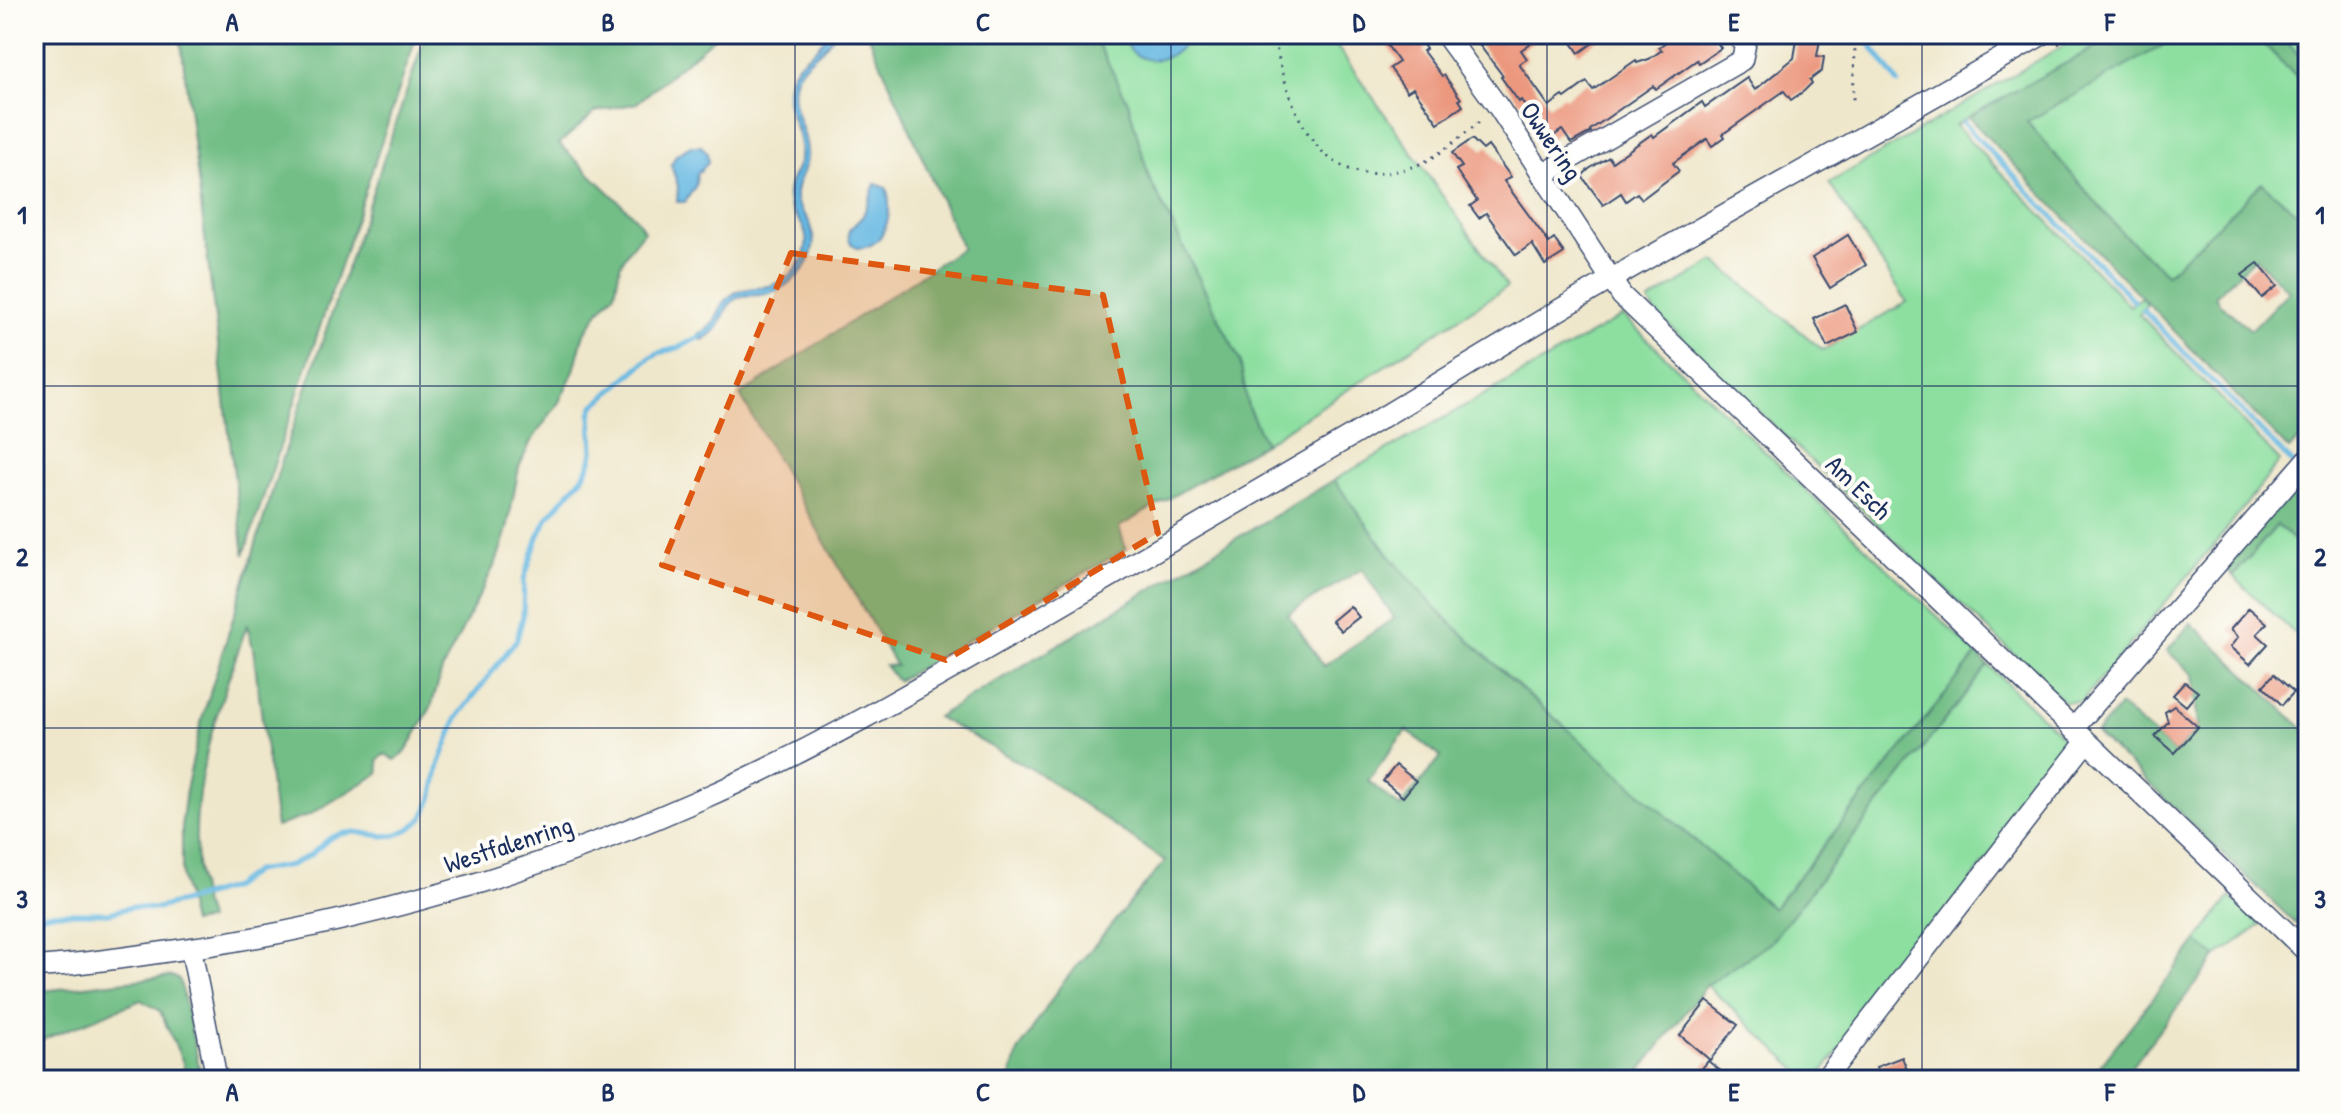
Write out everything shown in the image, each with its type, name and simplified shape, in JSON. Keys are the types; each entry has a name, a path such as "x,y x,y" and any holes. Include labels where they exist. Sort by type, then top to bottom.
{"street":[{"name":"Owwering","path":"1445,34 1499,108 1612,279"},
{"path":"1542,175 1742,60 1745,46 1737,34"},
{"name":"Westfalenring","path":"34,967 191,949 313,927 385,910 585,846 709,796 781,762 964,662 1289,473 1612,279 2043,34"},
{"name":"Am Esch","path":"1612,279 1622,296 2308,953"},
{"path":"1824,1080 2080,735 2308,459"},
{"path":"191,949 217,1080"}],"path":[{"path":"1273,34 1284,82 1305,130 1329,159 1348,171 1370,175 1420,165 1499,108"},
{"path":"1850,34 1855,51 1853,100"}],"highlighted area":[{"path":"791,253 1103,295 1158,533 946,660 662,565"}],"green space":[{"path":"180,34 413,34 414,44 244,555"},
{"path":"426,34 718,34 637,103 595,112 559,144 636,218 644,231 620,266 615,293 583,336 574,371 559,402 530,443 519,467 507,529 497,560 442,670 431,707 407,750 395,760 385,754 378,760 379,773 309,815 276,827 253,648 247,625 211,734 203,770 197,807 196,844 199,881 208,920 192,923 182,877 182,821 202,719 279,469"},
{"path":"868,34 1093,34 1128,102 1149,178 1240,361 1248,407 1265,443 1119,527 1126,549 897,681 885,665 896,666 740,395 962,248"},
{"path":"1093,34 1328,34 1507,287 1265,443 1248,407 1240,361 1149,178 1128,102"},
{"path":"2083,34 2119,34 1955,125 2130,306 2141,297 2147,304 2139,314 2280,461 2214,545 2081,702 2064,702 1656,313 1649,301 1715,261 1823,350 1907,302 1829,183"},
{"path":"2119,34 2183,34 2027,122 2123,234 2167,274 2262,183 2308,222 2308,429 2289,450 1968,117","holes":["2255,258 2289,291 2251,330 2215,296"]},
{"path":"2183,34 2254,34 2308,89 2308,222 2262,183 2167,275 2121,232 2026,122"},
{"path":"2254,34 2279,34 2308,64 2308,89"},
{"path":"2279,34 2308,34 2308,64"},
{"path":"1623,316 1977,654 1773,909 1519,687 1437,610 1393,560 1334,480"},
{"path":"2308,469 2308,554 2277,525 2233,576 2221,564"},
{"path":"1334,480 1393,560 1437,610 1519,687 1773,909 1977,654 1988,665 1770,943 1707,985 1633,1080 1010,1080 1018,1052 1061,985 1165,861 1037,772 937,717","holes":["1362,569 1394,618 1324,666 1288,614","1406,730 1441,757 1400,807 1368,781"]},
{"path":"2277,525 2308,554 2308,646 2233,576"},
{"path":"2191,623 2308,733 2308,902 2296,924 2096,733 2120,706 2175,753 2198,727 2193,674 2167,651"},
{"path":"1988,665 2074,748 1816,1080 1808,1080 1707,985 1770,943"},
{"path":"2230,897 2261,925 2216,957 2197,941"},
{"path":"2197,941 2216,957 2121,1080 2089,1080"},
{"path":"171,976 179,979 202,1080 187,1080 182,1060 160,1011 141,1000 34,1043 34,992"}],"water":[{"path":"827,34 834,34 798,73 793,90 807,148 796,199 812,228 812,253 805,268 781,288 736,299 727,308 716,330 702,340 699,334 716,319 727,298 739,291 782,281 803,258 805,232 788,198 789,186 799,163 800,148 787,91 792,72"},
{"path":"1122,34 1183,34 1184,44 1167,57 1150,60 1134,52"},
{"path":"691,146 701,146 707,152 708,163 697,174 696,185 685,202 677,202 678,186 671,165 676,155"},
{"path":"875,184 886,187 889,206 886,226 875,242 857,248 850,240 849,230 863,216"}],"building":[{"path":"1379,34 1415,34 1426,49 1423,51 1444,75 1463,106 1438,123 1413,88 1407,92 1390,68 1399,62"},
{"path":"1473,34 1544,34 1521,50 1527,59 1519,64 1549,106 1587,82 1593,90 1636,60 1637,63 1649,59 1677,34 1711,34 1721,48 1699,63 1697,60 1656,89 1653,86 1571,143 1562,130 1548,140"},
{"path":"1566,34 1605,34 1579,53"},
{"path":"1798,34 1821,34 1817,56 1824,57 1822,71 1810,80 1812,83 1804,91 1791,100 1784,91 1723,134 1725,137 1712,146 1707,139 1673,163 1679,171 1642,199 1637,193 1626,201 1621,193 1603,205 1582,176 1589,169 1609,157 1612,162 1652,134 1654,137 1702,102 1705,107 1747,78 1755,90 1794,58"},
{"path":"1472,139 1483,150 1488,146 1511,177 1504,181 1549,243 1554,239 1564,253 1545,265 1532,244 1516,255 1486,213 1479,218 1470,206 1477,201 1456,170 1462,167 1452,153"},
{"path":"1848,235 1866,265 1830,288 1812,258"},
{"path":"2258,263 2277,286 2262,298 2242,275"},
{"path":"1845,304 1858,332 1827,347 1814,319"},
{"path":"1350,606 1359,617 1341,631 1332,621"},
{"path":"2249,608 2267,623 2257,634 2268,644 2250,664 2230,647 2238,637 2230,630"},
{"path":"2274,674 2294,692 2282,705 2263,686"},
{"path":"2185,682 2198,692 2186,706 2173,695"},
{"path":"2174,706 2198,727 2175,753 2155,736 2168,722 2165,712"},
{"path":"1396,765 1416,781 1403,797 1383,781"},
{"path":"1707,1001 1738,1025 1710,1060 1680,1035"},
{"path":"1902,1057 1911,1080 1881,1080 1876,1067"},
{"path":"1708,1061 1732,1080 1693,1080"}],"waterway":[{"path":"1863,34 1898,83"},
{"path":"1963,123 2134,301"},
{"path":"2143,310 2296,467"},
{"path":"34,917 52,913 109,913 132,907 153,909 189,900 233,887 255,871 291,865 340,834 396,835 422,819 432,799 439,765 457,718 517,639 523,616 524,579 538,537 548,517 582,478 590,464 593,452 591,414 594,406 649,358 705,334"}]}
